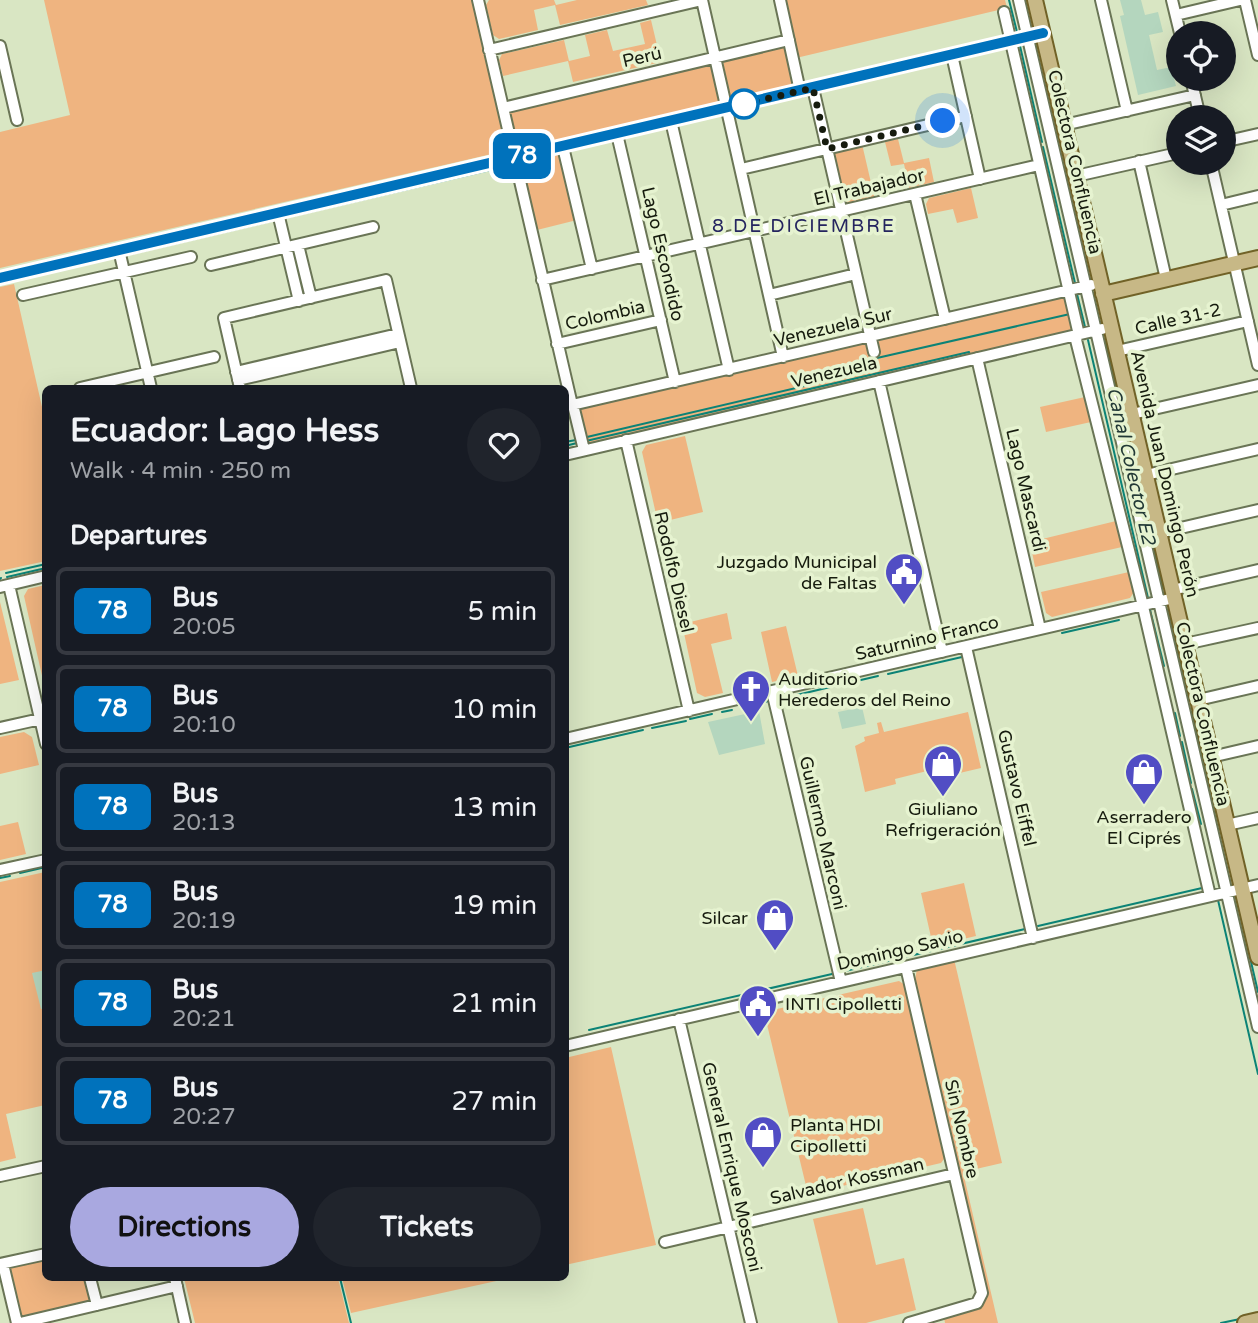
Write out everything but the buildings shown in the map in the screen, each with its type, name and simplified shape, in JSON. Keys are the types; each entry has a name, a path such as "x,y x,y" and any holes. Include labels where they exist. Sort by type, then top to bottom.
{"main road":[{"name":"Avenida Juan Domingo Perón","path":"1035,0 1258,953"},
{"path":"1102,288 1166,279 1258,258"},
{"path":"1245,1323 1258,1320"}],"street":[{"path":"478,0 568,385"},
{"path":"489,50 702,0 783,357"},
{"path":"780,0 800,91"},
{"name":"Colectora Confluencia","path":"1019,0 1258,1027"},
{"path":"1101,0 1127,111"},
{"path":"1172,0 1177,21"},
{"path":"1176,15 1243,0 1258,55"},
{"path":"1004,12 1069,290 1077,335 1210,897"},
{"path":"0,278 1043,33"},
{"name":"Perú","path":"503,108 789,40"},
{"path":"0,46 17,120"},
{"path":"952,55 980,179"},
{"path":"813,88 874,352"},
{"path":"1194,91 1197,105"},
{"path":"1064,125 1195,95"},
{"path":"741,169 966,116"},
{"path":"671,121 729,370"},
{"name":"Lago Escondido","path":"617,134 675,382"},
{"path":"1236,139 1258,134"},
{"path":"1035,146 1052,142"},
{"path":"563,147 592,269"},
{"path":"1076,176 1166,156"},
{"path":"1139,162 1166,279"},
{"name":"El Trabajador","path":"542,280 1039,165"},
{"path":"1214,175 1258,365"},
{"path":"915,194 945,319"},
{"path":"1221,205 1258,196"},
{"path":"278,213 299,301"},
{"path":"211,265 373,227"},
{"path":"298,245 311,298"},
{"path":"122,250 150,385"},
{"path":"23,295 191,257"},
{"path":"769,295 856,274"},
{"path":"399,338 238,380 224,318 386,281 410,385"},
{"name":"Venezuela Sur","path":"573,405 1086,286 1102,288"},
{"name":"Colombia","path":"557,344 661,320"},
{"name":"Calle 31-2","path":"1117,351 1248,321"},
{"name":"Venezuela","path":"569,453 1111,327"},
{"path":"93,385 214,357"},
{"name":"Lago Mascardi","path":"977,358 1040,629"},
{"path":"879,381 942,652"},
{"path":"1132,414 1258,385"},
{"path":"569,390 584,450"},
{"name":"Rodolfo Diesel","path":"626,440 689,711"},
{"path":"1146,475 1258,449"},
{"path":"1159,533 1258,510"},
{"name":"Saturnino Franco","path":"569,738 1143,606 1159,602 1173,594 1258,570"},
{"path":"42,577 4,586 42,715"},
{"path":"1185,645 1258,628"},
{"name":"Gustavo Eiffel","path":"966,646 1033,937"},
{"path":"1159,677 1176,673"},
{"path":"1184,709 1258,686"},
{"name":"Guillermo Marconi","path":"772,691 841,982"},
{"path":"0,728 42,718"},
{"path":"1211,757 1258,746"},
{"path":"1227,825 1258,818"},
{"path":"0,870 42,861"},
{"name":"Domingo Savio","path":"569,1045 1258,885"},
{"name":"Sin Nombre","path":"906,967 981,1299 974,1304 909,1323"},
{"name":"General Enrique Mosconi","path":"680,1019 751,1323"},
{"path":"0,1177 42,1167"},
{"name":"Salvador Kossman","path":"665,1242 954,1174"},
{"path":"42,1255 1,1264 18,1323 97,1305 176,1282 186,1323"},
{"path":"91,1281 97,1305"}],"shaded area":[{"path":"44,0 474,0 509,150 0,268 0,132 70,115"},
{"path":"489,0 554,0 556,5 577,0 646,0 648,5 560,25 555,5 534,10 538,30 499,39 493,35 486,5"},
{"path":"782,0 1005,0 1007,8 796,58"},
{"path":"651,20 661,62 573,82 568,61 503,76 499,60 502,54 564,40 569,61 590,56 585,35 607,30 613,51 645,44 640,23"},
{"path":"783,45 794,83 792,85 734,99 729,97 723,61"},
{"path":"708,63 712,67 719,100 716,103 517,149 508,111"},
{"path":"898,139 904,163 929,158 934,182 909,188 904,164 891,166 885,142"},
{"path":"862,144 875,200 846,204 834,154 835,151"},
{"path":"559,153 577,220 533,231 519,162"},
{"path":"971,188 978,218 957,223 953,209 928,214 926,204 929,198"},
{"path":"14,284 42,407 42,562 0,571 0,287"},
{"path":"1064,296 1072,328 1069,331 581,445 573,409 864,343 877,343 881,339"},
{"path":"1085,397 1091,422 1046,432 1040,407"},
{"path":"685,436 703,512 658,523 642,452 646,445"},
{"path":"1116,521 1122,547 1035,567 1030,542"},
{"path":"1129,572 1134,592 1130,598 1052,617 1046,613 1041,592"},
{"path":"42,586 42,676 24,596 28,589"},
{"path":"0,602 19,680 0,684"},
{"path":"727,613 732,639 711,644 723,693 705,697 697,693 682,624"},
{"path":"786,626 798,676 772,682 761,632"},
{"path":"968,712 981,768 934,779 931,770 895,779 896,784 865,792 855,746 865,741 864,737 879,733 877,723 881,722 884,732"},
{"path":"24,732 32,737 39,765 0,774 0,737"},
{"path":"18,822 26,854 0,860 0,826"},
{"path":"42,873 42,1106 6,1114 16,1158 0,1162 0,882"},
{"path":"964,883 976,936 933,946 921,893"},
{"path":"954,959 1002,1163 963,1172 998,1323 945,1323 944,1318 981,1307 987,1298 915,980 917,969"},
{"path":"899,981 905,985 946,1156 941,1163 808,1194 764,1012"},
{"path":"611,1047 656,1245 569,1264 569,1057"},
{"path":"863,1208 876,1265 904,1258 916,1310 866,1323 838,1323 813,1219"},
{"path":"42,1258 42,1281 88,1281 92,1300 90,1303 20,1317 9,1267"},
{"path":"185,1281 339,1281 349,1323 195,1323"},
{"path":"343,1281 496,1281 351,1313"}],"waterway":[{"name":"Canal Colector E2","path":"1009,0 1017,32"},
{"name":"Canal Colector E2","path":"1020,46 1042,142"},
{"name":"Canal Colector E2","path":"1043,147 1075,283"},
{"path":"0,272 507,153"},
{"path":"283,218 512,165"},
{"path":"130,254 275,220"},
{"path":"0,284 114,257"},
{"name":"Canal Colector E2","path":"1077,294 1085,327"},
{"path":"587,437 864,372 877,358 1070,314"},
{"name":"Canal Colector E2","path":"1088,340 1148,598"},
{"path":"1106,342 1163,587"},
{"path":"586,441 969,352 970,356"},
{"path":"569,441 576,440"},
{"path":"569,445 577,443"},
{"path":"6,573 42,565"},
{"path":"7,577 42,569"},
{"name":"Canal Colector E2","path":"1150,610 1164,666"},
{"path":"1169,611 1190,701"},
{"path":"1062,633 1119,620"},
{"path":"888,674 962,657"},
{"path":"848,683 878,676"},
{"path":"780,699 843,684"},
{"path":"742,707 769,701"},
{"path":"722,712 732,710"},
{"path":"1192,712 1233,881"},
{"name":"Canal Colector E2","path":"1175,713 1180,736"},
{"path":"690,719 712,714"},
{"path":"652,728 686,721"},
{"path":"569,747 643,730"},
{"name":"Canal Colector E2","path":"1182,742 1191,783"},
{"name":"Canal Colector E2","path":"1192,789 1201,824"},
{"path":"20,873 42,868"},
{"path":"0,878 10,876"},
{"path":"1038,926 1202,888"},
{"path":"1236,897 1258,992"},
{"name":"Canal Colector E2","path":"1218,900 1258,1074"},
{"path":"845,971 1025,929"},
{"path":"589,1030 832,974"},
{"path":"341,1281 351,1323"},
{"path":"1221,1323 1240,1319"}],"bus line":[{"name":"78","path":"0,278 1043,33"}],"place":[{"name":"Juzgado Municipal de Faltas","path":"904,606"},
{"name":"Auditorio Herederos del Reino","path":"751,723"},
{"name":"Giuliano Refrigeración","path":"943,798"},
{"name":"Aserradero El Ciprés","path":"1144,806"},
{"name":"Silcar","path":"775,952"},
{"name":"INTI Cipolletti","path":"758,1038"},
{"name":"Planta HDI Cipolletti","path":"763,1169"}],"district":[{"name":"8 DE DICIEMBRE","path":"804,226"}],"route":[{"path":"744,104 813,88 827,149 943,121"}]}
